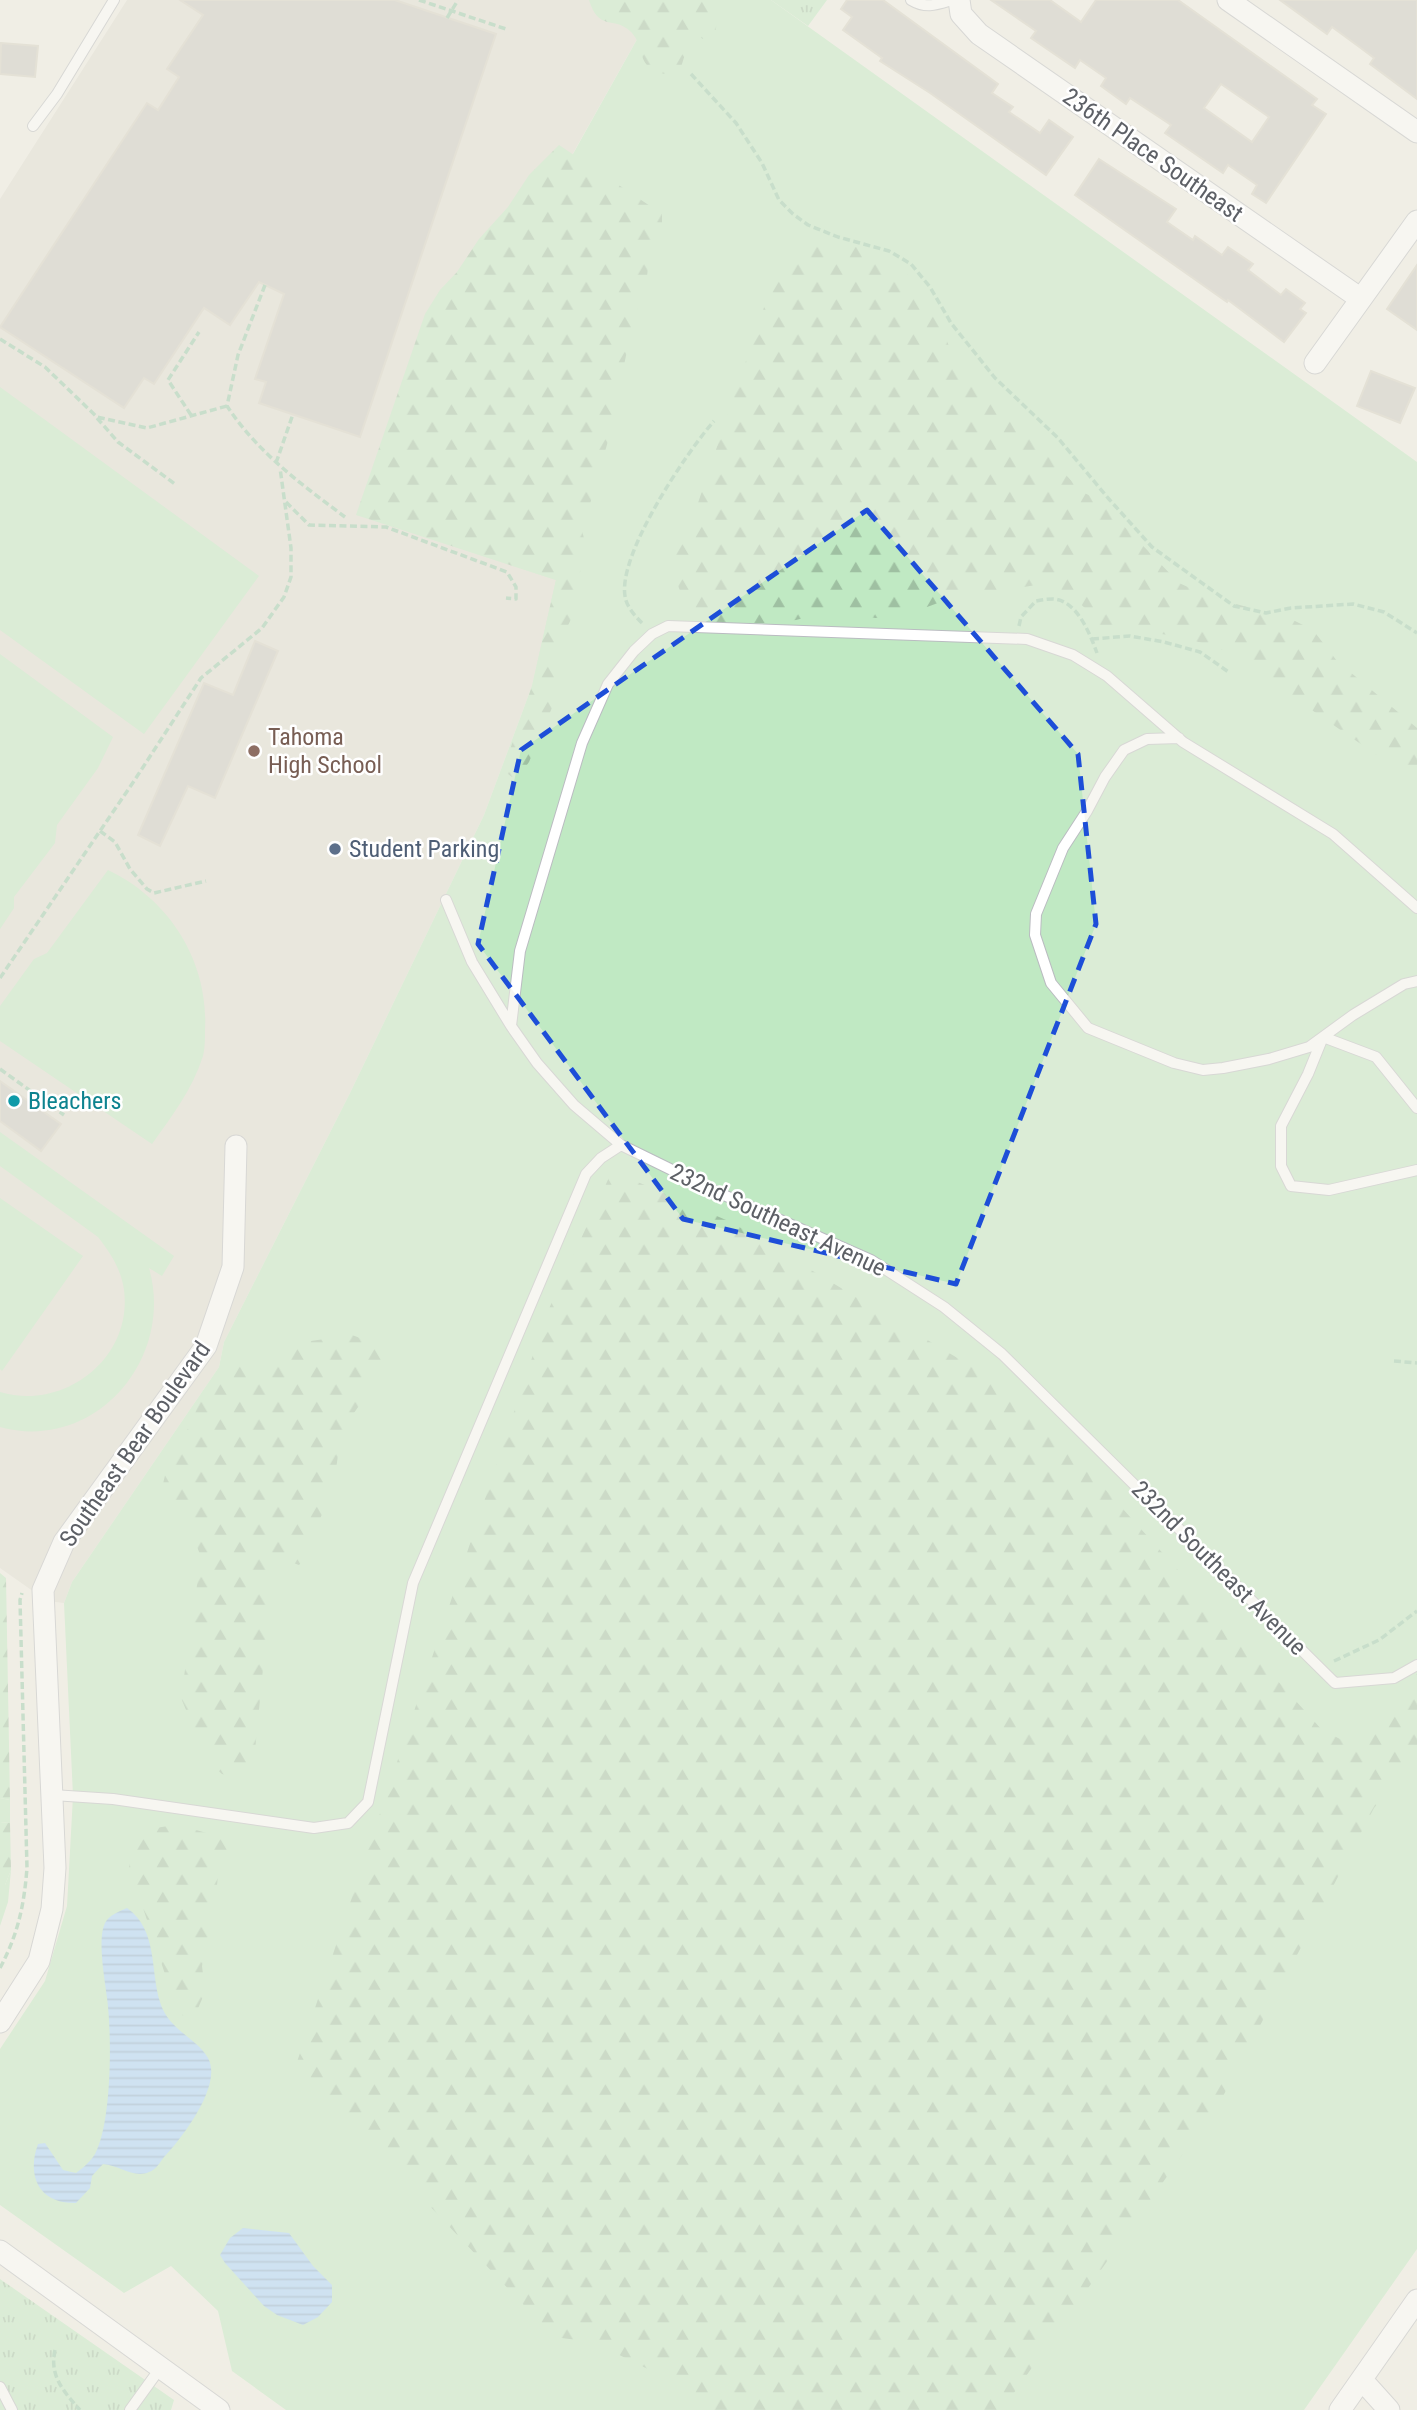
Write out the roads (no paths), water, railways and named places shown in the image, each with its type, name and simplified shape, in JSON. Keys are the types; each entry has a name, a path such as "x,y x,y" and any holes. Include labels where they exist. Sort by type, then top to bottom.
{"street":[{"name":"236th Place Southeast","path":"959,0 961,14 979,34 1361,299"},
{"path":"1228,0 1417,132"},
{"path":"1315,363 1417,223"},
{"name":"Southeast Bear Boulevard","path":"0,2022 39,1961 49,1922 55,1868 43,1590 64,1542 206,1346 233,1267 236,1146"},
{"path":"0,2251 219,2410"},
{"path":"1340,2410 1417,2300"},
{"path":"1362,2380 1389,2410"}],"lane":[{"path":"33,126 57,94 114,0"},
{"path":"911,0 920,5 933,6 952,0"},
{"path":"511,1026 520,951 582,743 608,684 652,634 668,626 1017,638 1073,655 1107,676 1179,738 1333,834 1417,908"},
{"path":"1179,738 1147,739 1124,750 1063,848 1036,914 1035,935 1051,983 1088,1028 1151,1054 1203,1070 1279,1056 1310,1047 1404,984 1417,981"},
{"name":"232nd Southeast Avenue","path":"446,900 472,962 537,1063 574,1105 621,1145 718,1192 871,1260 944,1307 1003,1354 1335,1683 1394,1678 1417,1665"},
{"path":"1323,1037 1376,1057 1417,1108"},
{"path":"1323,1037 1308,1074 1281,1126 1281,1166 1291,1186 1329,1190 1417,1170"},
{"path":"53,1795 113,1799 314,1828 348,1823 368,1802 413,1583 586,1174 601,1157 621,1145"},
{"path":"130,2410 161,2367"},
{"path":"0,2388 12,2410"}],"water":[{"path":"127,1908 144,1927 164,2012 208,2058 210,2082 190,2124 154,2170 138,2174 103,2164 92,2176 90,2188 76,2203 64,2202 53,2199 39,2186 35,2177 35,2156 38,2144 45,2143 63,2170 76,2173 93,2157 101,2140 108,2101 110,2055 109,2014 102,1960 103,1930 107,1920"},
{"path":"243,2228 289,2233 313,2266 332,2285 332,2302 318,2317 303,2325 277,2315 264,2306 225,2263 220,2255 230,2238"}],"place":[{"name":"Tahoma High School","path":"254,751"},
{"name":"Student Parking","path":"335,849"},
{"name":"Bleachers","path":"14,1101"}]}
